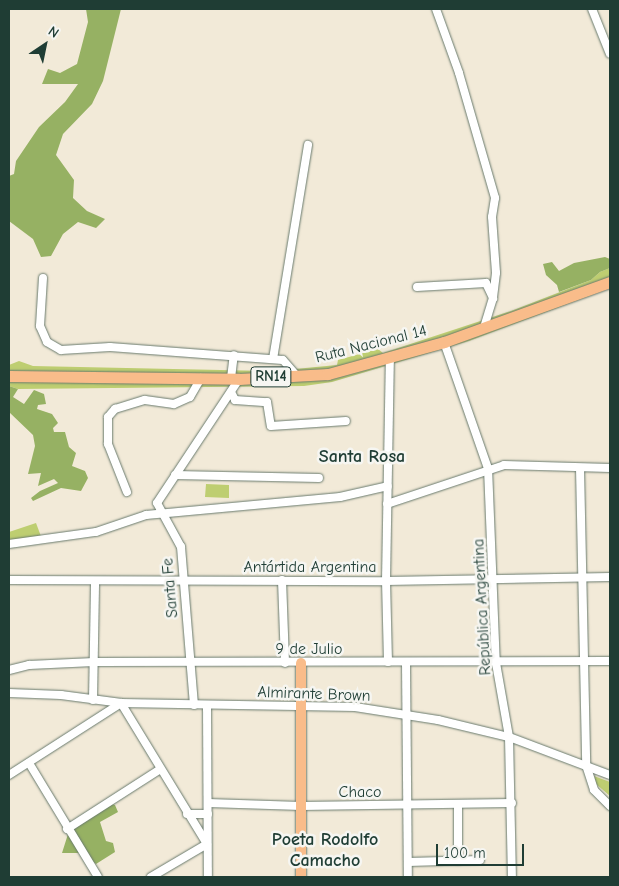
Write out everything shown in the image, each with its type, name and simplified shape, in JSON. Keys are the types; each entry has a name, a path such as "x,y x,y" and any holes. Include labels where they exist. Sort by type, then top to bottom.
{"highway":[{"name":"Ruta Nacional 14","path":"9,376 235,379 328,374 390,359 444,342 610,282"}],"main road":[{"path":"301,663 302,877"}],"street":[{"path":"436,9 459,73 495,198 492,217 496,244 493,298 484,328"},
{"path":"592,9 610,54"},
{"path":"272,359 308,145"},
{"path":"43,278 40,326 48,342 60,350 110,347 283,360 297,376"},
{"path":"417,287 486,283 493,298"},
{"name":"República Argentina","path":"444,342 488,468 496,662 509,738 512,803 512,877"},
{"path":"161,514 158,499 231,392 235,379 234,355"},
{"path":"388,662 386,581 390,359"},
{"path":"127,492 108,444 108,417 115,409 145,400 174,404 190,397 202,378"},
{"path":"231,392 235,400 267,402 271,426 346,421"},
{"path":"387,504 488,468 521,464 610,468"},
{"path":"580,468 582,661 586,765 594,790 610,806"},
{"path":"175,475 319,478"},
{"path":"9,544 96,532 146,515 340,496 388,486"},
{"name":"Santa Fe","path":"161,514 181,547 194,705"},
{"name":"Antártida Argentina","path":"9,580 183,582 282,580 386,581 610,576"},
{"path":"282,580 285,663"},
{"path":"93,700 95,581"},
{"name":"9 de Julio","path":"9,670 29,665 94,662 406,663 610,661"},
{"path":"406,663 408,877"},
{"name":"Almirante Brown","path":"9,693 121,703 355,707 406,715 509,738 610,774"},
{"path":"9,775 121,703 159,770 207,844"},
{"path":"207,705 208,877"},
{"path":"30,763 67,829 98,877"},
{"path":"67,829 159,770"},
{"name":"Chaco","path":"208,803 301,806 512,803"},
{"path":"458,804 458,860"},
{"path":"187,814 208,814"},
{"path":"151,877 207,844"},
{"path":"408,862 480,860"}],"green space":[{"path":"86,9 121,9 103,81 92,104 63,134 56,155 74,180 73,198 87,211 105,219 96,228 78,222 63,234 51,256 41,257 33,239 9,221 9,176 14,174 16,161 39,127 65,102 78,84 42,84 48,69 60,73 77,64 88,22"},
{"path":"605,257 610,259 610,268 600,272 591,280 559,292 557,285 546,275 543,264 552,262 559,271 574,263"},
{"path":"610,268 610,288 469,341 332,382 304,386 18,389 9,386 9,365 19,361 33,366 274,371 337,365 338,360 378,349 383,353 511,311 591,280 600,272"},
{"path":"9,386 18,389 13,397 24,404 34,390 44,394 46,404 38,405 37,409 52,414 58,423 53,428 54,432 65,432 69,447 76,453 72,466 85,471 88,478 81,491 61,488 33,501 31,498 40,491 58,483 54,479 38,486 41,473 28,474 35,446 33,435 9,412"},
{"path":"206,484 229,485 229,498 205,497"},
{"path":"36,523 42,539 28,545 9,548 9,532"},
{"path":"594,776 610,782 610,796 596,784"},
{"path":"109,803 115,805 118,812 100,822 106,841 113,843 115,852 96,864 82,853 62,853 68,834"}],"district":[{"name":"Santa Rosa","path":"362,457"},
{"name":"Poeta Rodolfo Camacho","path":"325,851"}]}
